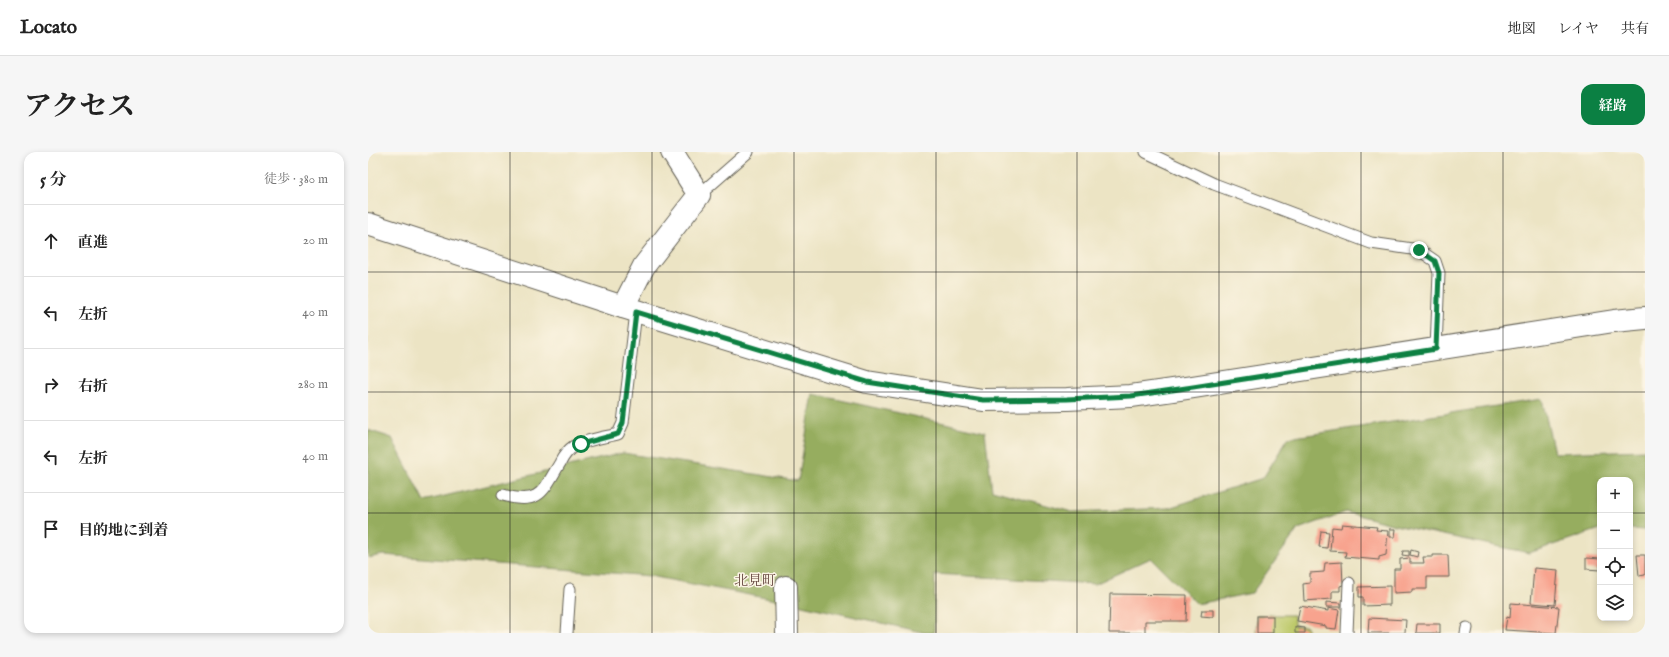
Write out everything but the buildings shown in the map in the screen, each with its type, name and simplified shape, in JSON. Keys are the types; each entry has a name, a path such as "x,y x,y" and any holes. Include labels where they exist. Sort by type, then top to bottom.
{"street":[{"path":"629,310 644,266 699,195 672,152"},
{"path":"368,224 629,310 867,382 983,400 1067,399 1131,396 1614,321 1645,318"},
{"path":"786,587 787,633"}],"lane":[{"path":"699,195 748,152"},
{"path":"1146,152 1214,184 1363,241 1419,250 1435,261 1439,273 1436,349"},
{"path":"503,496 518,500 532,499 544,490 564,456 573,446 618,434 623,423 629,310"},
{"path":"1348,633 1349,583"},
{"path":"567,633 570,589"}],"green space":[{"path":"813,394 985,432 992,490 1072,512 1168,508 1263,478 1288,438 1542,399 1554,453 1645,450 1645,530 1633,529 1633,477 1597,477 1597,530 1529,553 1395,525 1346,512 1298,529 1252,593 1197,604 1151,558 1095,584 935,574 934,633 926,633 802,605 650,576 383,555 368,558 368,430 392,438 424,501 623,453 798,481"},
{"path":"1257,615 1294,615 1294,626 1307,626 1307,633 1256,633"}],"district":[{"name":"北見町","path":"755,580"}],"route":[{"path":"581,444 618,434 623,423 636,312 867,382 983,400 1067,399 1131,396 1436,349 1439,273 1435,261 1419,250"}]}
